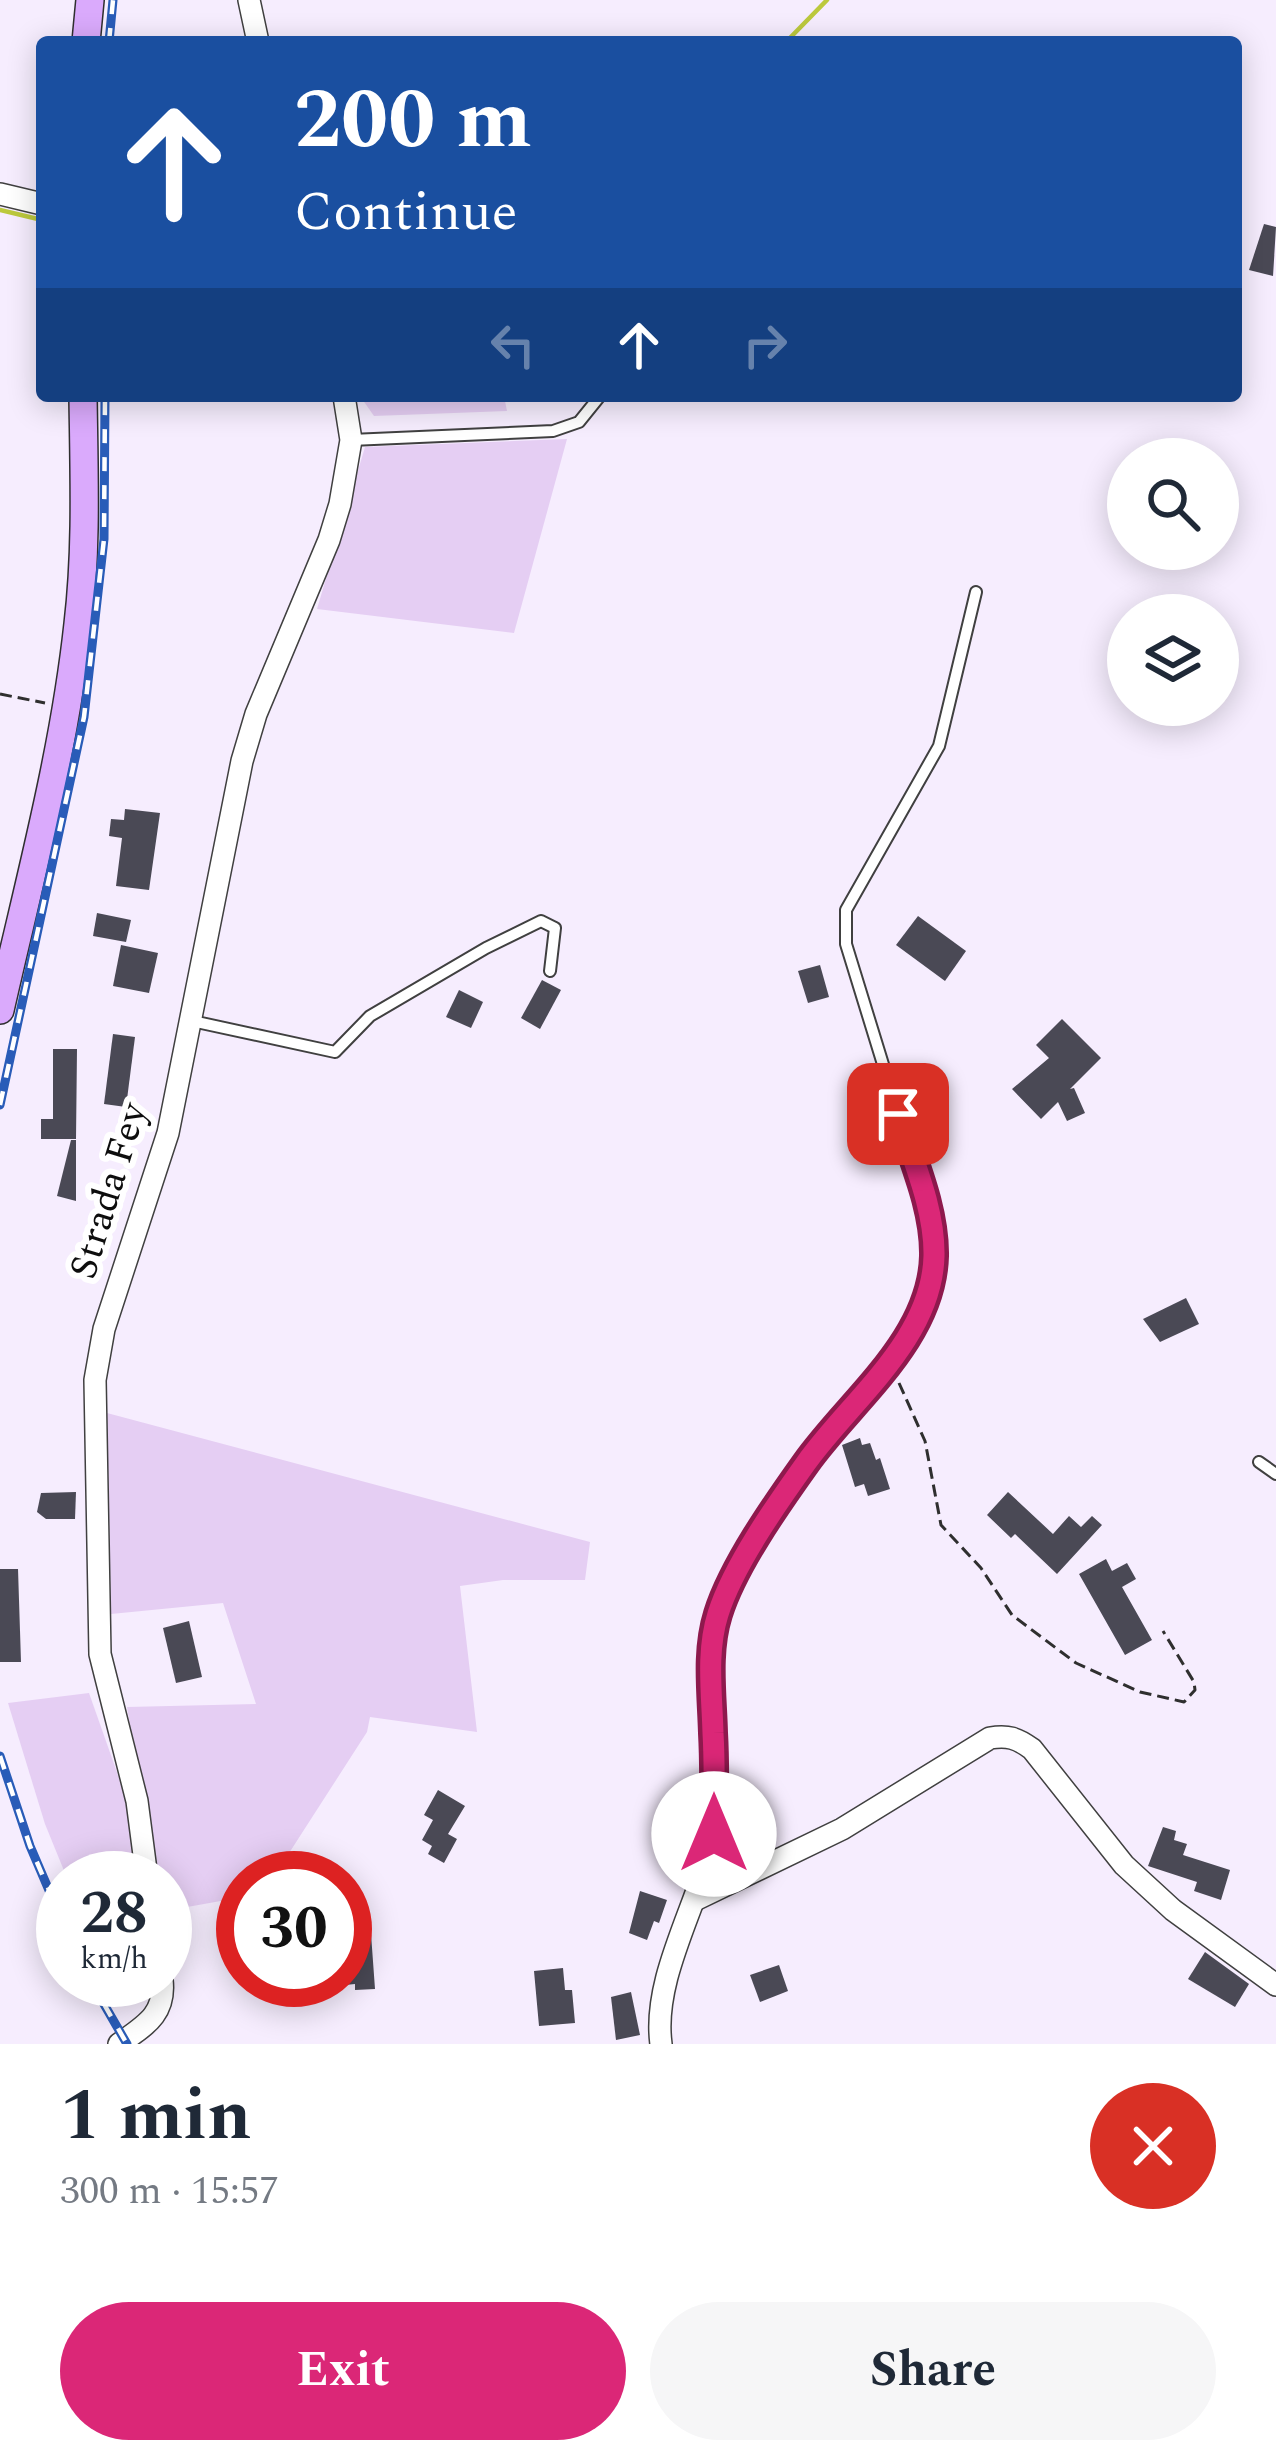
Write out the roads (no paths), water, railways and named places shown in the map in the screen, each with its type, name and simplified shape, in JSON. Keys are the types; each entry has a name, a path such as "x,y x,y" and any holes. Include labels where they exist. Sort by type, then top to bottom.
{"main road":[{"path":"87,36 90,0"},
{"path":"0,1010 66,706 78,624 85,524 83,402"}],"street":[{"path":"249,0 258,36"},
{"path":"0,194 36,203"},
{"name":"Strada Fey","path":"143,1851 137,1801 100,1654 95,1380 104,1329 168,1133 242,761 340,504 350,440 345,402"},
{"path":"661,2044 659,2015 669,1971 697,1899 714,1834 710,1658 718,1614 741,1565 806,1462 890,1365"},
{"path":"697,1899 842,1829 990,1738 1005,1736 1032,1749 1124,1865 1173,1910 1276,1985"},
{"path":"118,2044 155,2018 159,2007"}],"lane":[{"path":"350,440 554,431 580,422 595,402"},
{"path":"890,1365 932,1274 932,1237 926,1201 846,944 844,920 940,746 976,592"},
{"path":"192,1021 335,1052 370,1016 486,948 541,922 555,928 550,971"},
{"path":"1259,1462 1276,1474"}],"waterway":[{"path":"792,36 827,0"},
{"path":"0,210 36,219"}],"railway":[{"path":"110,36 113,0"},
{"path":"0,1105 84,717 104,539 105,402"},
{"path":"0,1756 36,1860"},
{"path":"106,2007 127,2044"}]}
